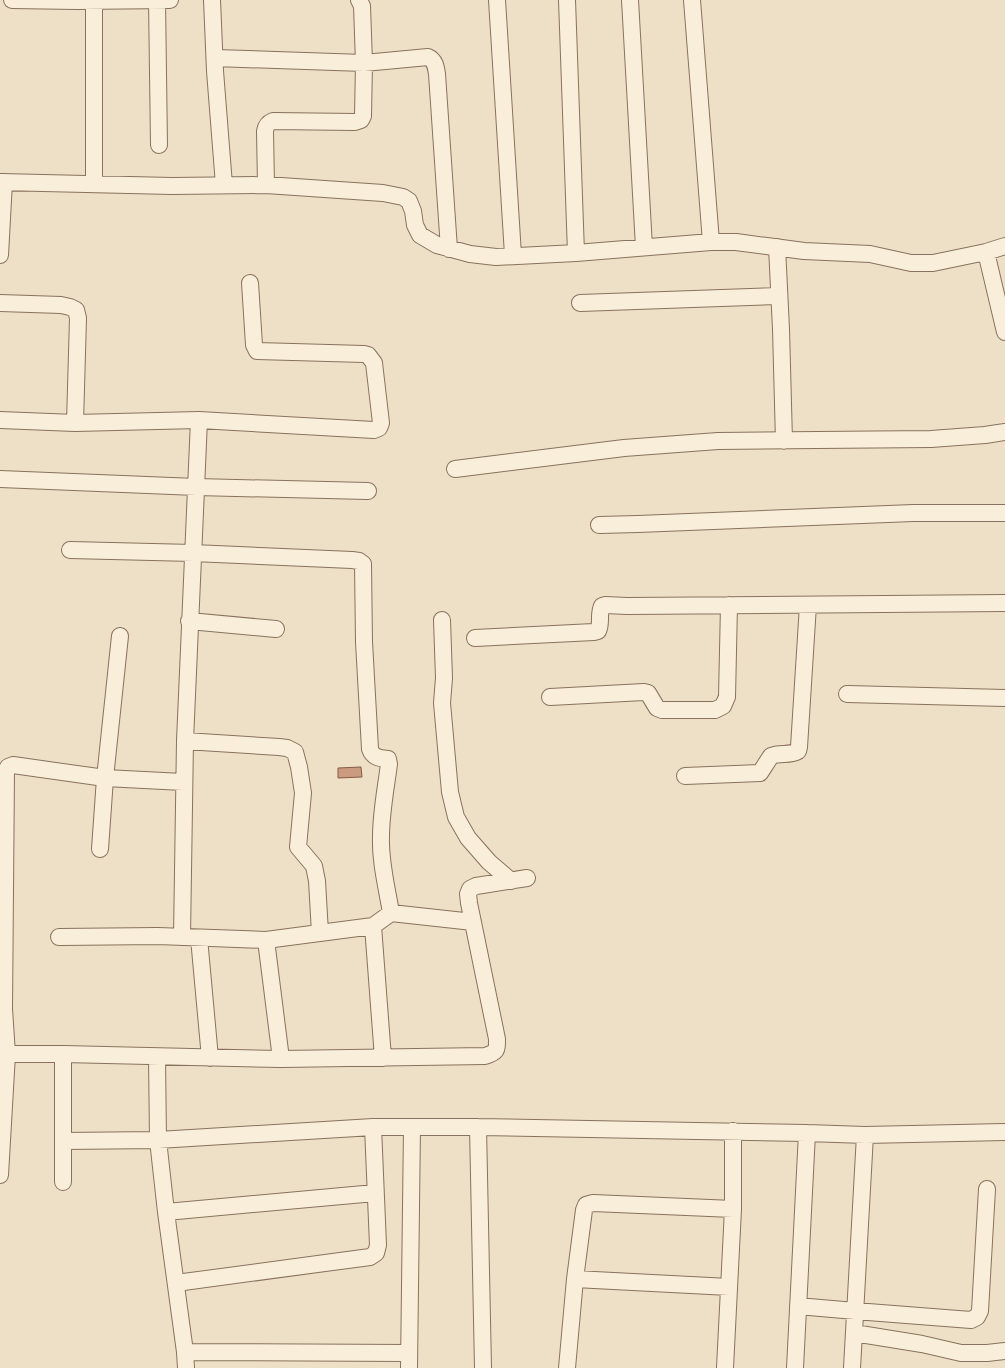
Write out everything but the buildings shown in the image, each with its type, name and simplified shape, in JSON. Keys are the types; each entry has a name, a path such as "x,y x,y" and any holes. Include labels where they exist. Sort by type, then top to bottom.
{"street":[{"path":"12,0 170,0"},
{"path":"94,0 94,184"},
{"path":"157,0 159,144"},
{"path":"212,0 224,185"},
{"path":"266,185 265,131 267,125 273,121 355,122 361,120 363,113 364,62 362,6 359,0"},
{"path":"497,0 513,255"},
{"path":"567,0 576,253"},
{"path":"630,0 644,247"},
{"path":"692,0 711,242"},
{"path":"215,58 364,62 428,57 433,61 436,74 449,249"},
{"path":"0,255 2,182 172,186 266,185 383,193 403,197 409,201 413,211 415,225 420,235 437,245 470,254 496,257 576,253 711,242 736,242 804,251 870,254 911,263 933,263 986,252 1005,246"},
{"path":"777,247 780,296 784,441"},
{"path":"986,252 1005,332"},
{"path":"0,420 75,422 199,420 374,430 379,428 381,423 374,363 368,356 364,354 257,351 254,345 250,283"},
{"path":"580,303 780,296"},
{"path":"0,303 61,305 76,310 78,318 75,422"},
{"path":"182,937 183,782 199,420"},
{"path":"455,469 624,448 718,442 931,439 1005,432"},
{"path":"0,479 196,487 368,491"},
{"path":"599,524 638,524 905,513 1005,513"},
{"path":"70,550 193,553 352,560 359,561 363,564 364,642 370,749 377,758 388,759 389,764 382,809 380,838 382,863 391,913"},
{"path":"475,638 598,631 600,628 600,610 602,606 605,605 1005,602"},
{"path":"685,776 760,773 772,756 792,754 798,750 800,739 808,604"},
{"path":"550,697 644,692 648,693 657,708 662,710 715,710 723,706 727,697 729,605"},
{"path":"442,620 444,678 442,702 450,792 456,817 468,838 490,862 511,881"},
{"path":"189,621 276,629"},
{"path":"100,849 120,636"},
{"path":"847,694 1005,698"},
{"path":"185,741 279,747 287,748 295,752 303,793 298,847 314,866 317,882 320,933"},
{"path":"0,1175 4,1054 2,899 6,771 8,767 14,765 106,778 183,782"},
{"path":"4,1054 281,1059 485,1056 494,1053 497,1050 497,1039 468,894 470,889 476,886 527,878"},
{"path":"59,937 150,936 266,940 373,926 391,913 473,922"},
{"path":"373,926 383,1058"},
{"path":"200,938 210,1058"},
{"path":"266,940 281,1059"},
{"path":"63,1054 63,1182"},
{"path":"157,1057 158,1140 176,1283 183,1364 409,1361 412,1127"},
{"path":"63,1141 158,1140 373,1127 478,1127 807,1132 865,1135 1005,1132"},
{"path":"176,1283 370,1257 376,1253 378,1245 373,1127"},
{"path":"478,1127 483,1368"},
{"path":"725,1368 733,1209 734,1131"},
{"path":"795,1368 807,1132"},
{"path":"852,1368 865,1135"},
{"path":"798,1306 971,1320 977,1318 980,1311 987,1189"},
{"path":"166,1212 375,1193"},
{"path":"567,1368 575,1278 584,1210 586,1205 733,1209"},
{"path":"575,1278 729,1287"},
{"path":"854,1332 922,1344 961,1353 1005,1351"}]}
